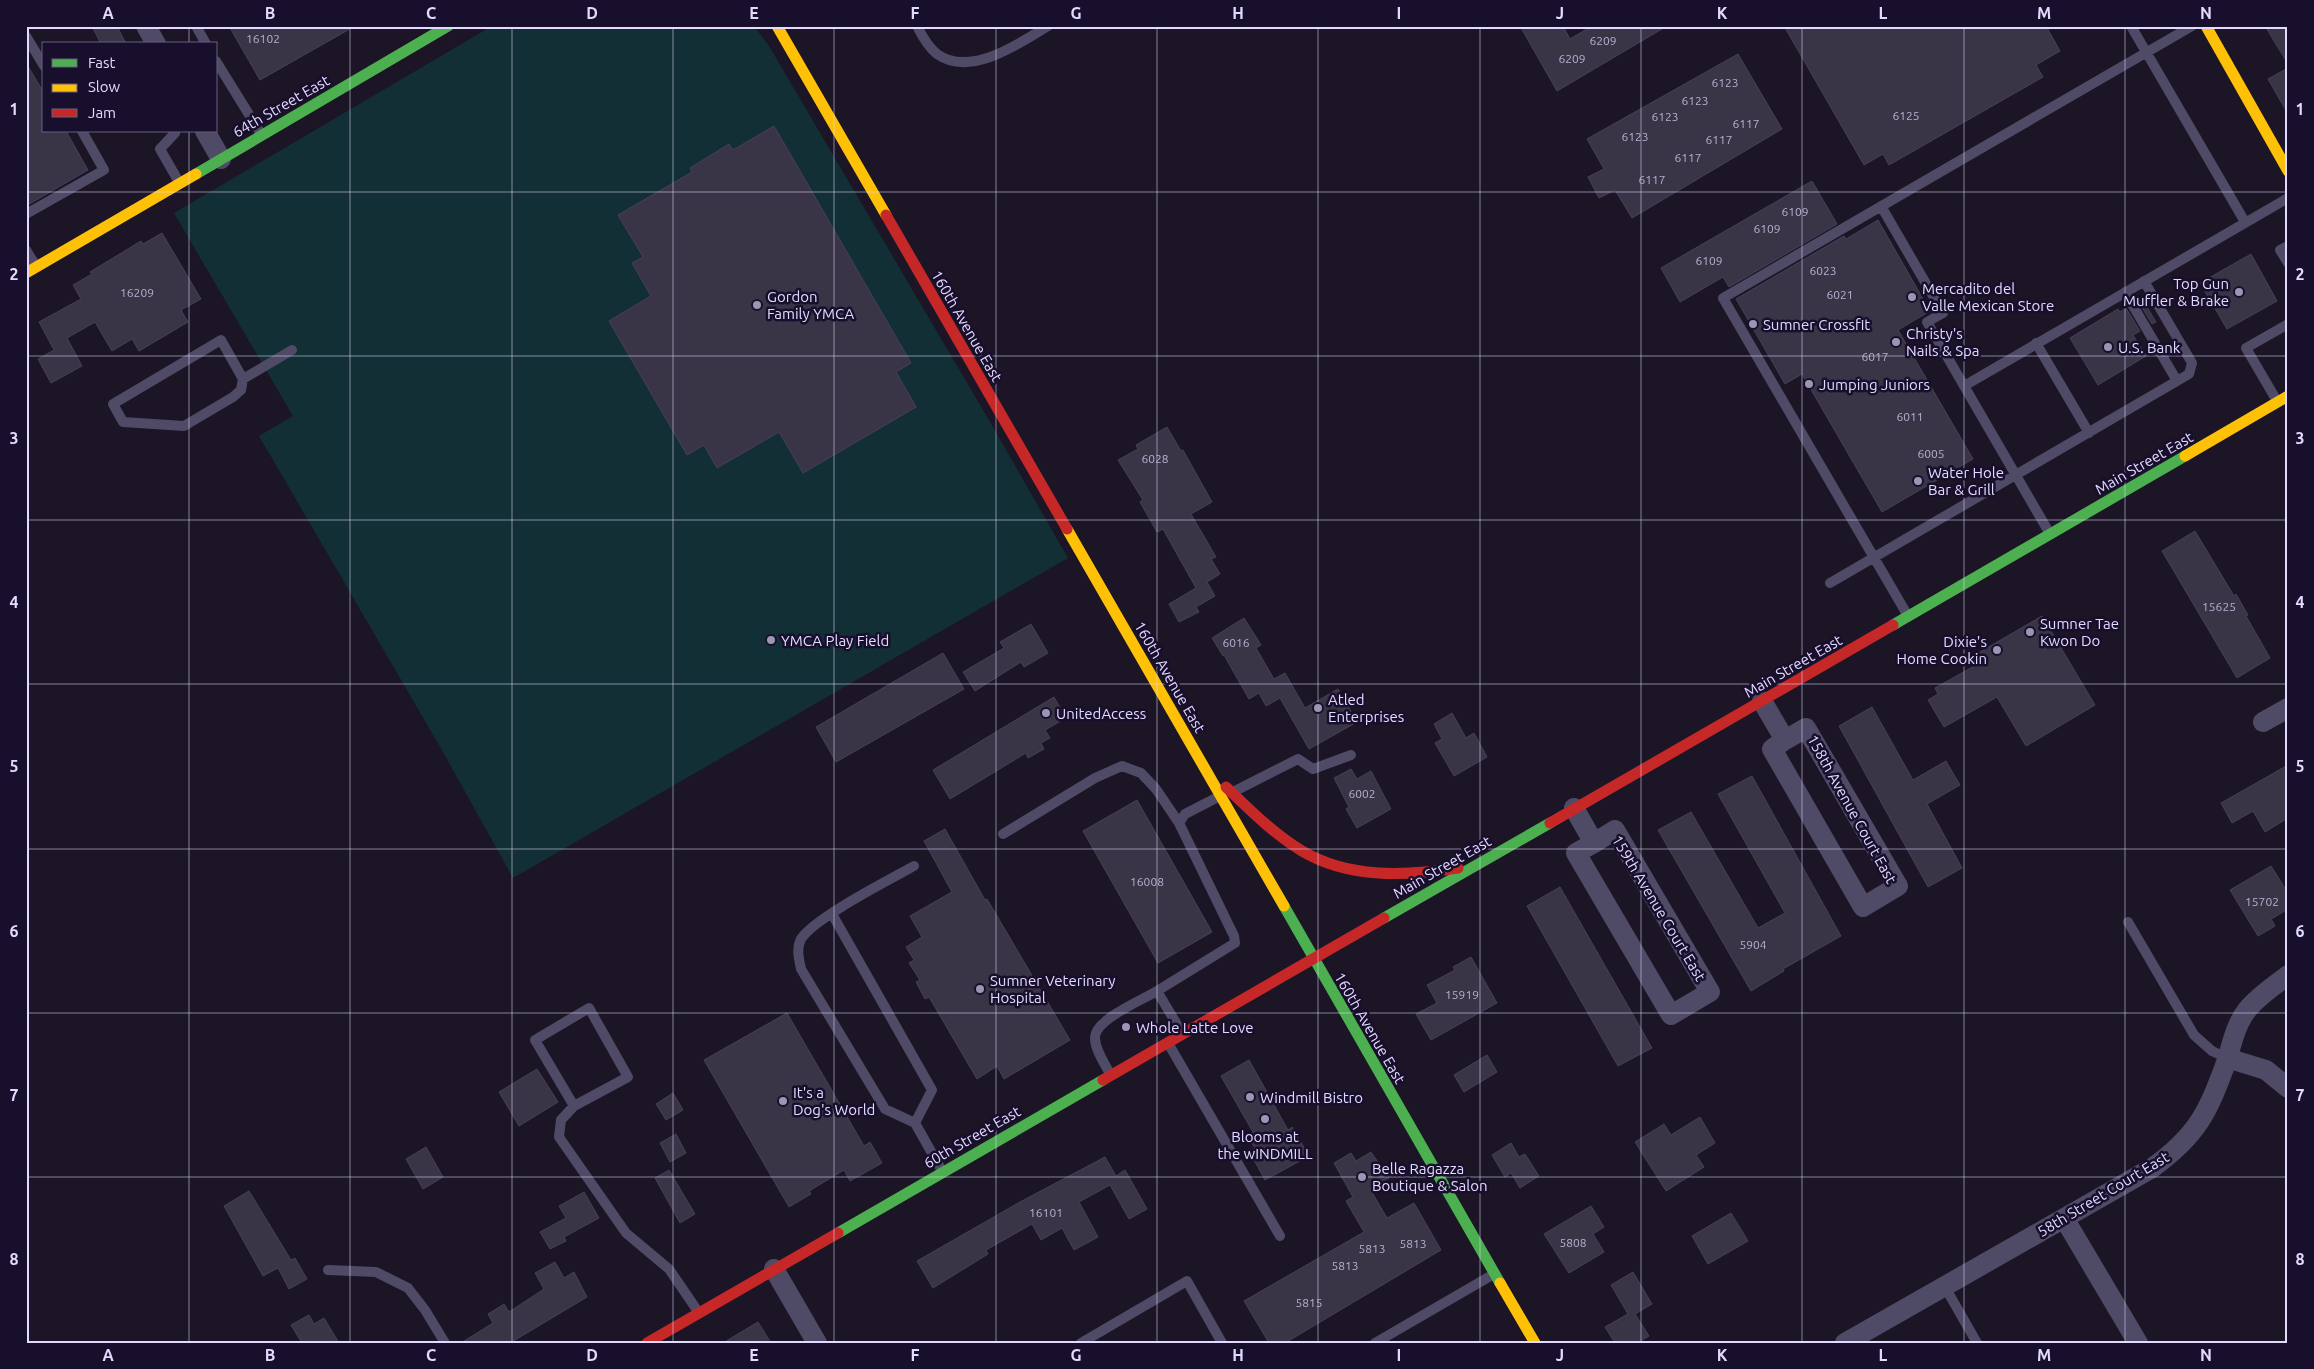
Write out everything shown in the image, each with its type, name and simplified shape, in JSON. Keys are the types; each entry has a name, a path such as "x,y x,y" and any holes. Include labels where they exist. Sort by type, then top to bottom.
{"street":[{"path":"146,26 155,42"},
{"name":"64th Street East","path":"31,270 448,26"},
{"path":"772,26 780,30"},
{"path":"2206,26 2288,171"},
{"name":"160th Avenue East","path":"780,30 1205,767 1226,794 1312,958 1535,1343"},
{"path":"206,132 221,159"},
{"name":"Main Street East","path":"1312,958 1908,617 2283,399"},
{"name":"158th Avenue Court East","path":"1762,701 1785,740"},
{"path":"2263,722 2288,708"},
{"name":"158th Avenue Court East","path":"1806,728 1898,886 1863,907 1772,749 1785,740 1806,728"},
{"path":"1226,794 1304,852 1333,863 1366,871 1392,874 1430,873 1475,865"},
{"name":"159th Avenue Court East","path":"1574,808 1594,843"},
{"name":"159th Avenue Court East","path":"1615,830 1710,992 1671,1015 1576,853 1594,843 1615,830"},
{"name":"60th Street East","path":"648,1343 1312,958"},
{"name":"58th Street Court East","path":"1846,1343 2152,1168 2186,1141 2199,1124 2218,1084 2239,1023 2246,1011 2259,997 2288,975"},
{"path":"2227,1058 2266,1070 2288,1088"},
{"path":"2064,1218 2138,1343"},
{"path":"774,1269 817,1343"}],"lane":[{"path":"196,26 205,42"},
{"path":"917,26 926,43 938,55 969,62 1007,50 1048,26"},
{"path":"2131,26 2245,222"},
{"path":"1908,617 1723,298 2192,26"},
{"path":"26,36 42,63"},
{"path":"218,63 261,135"},
{"path":"26,214 104,170 83,132"},
{"path":"174,132 160,149 180,183"},
{"path":"1964,386 2288,198"},
{"path":"1881,206 1943,313 1927,322 2050,535"},
{"path":"2288,246 2280,250 2288,263"},
{"path":"26,250 31,270"},
{"path":"1830,583 2189,374 2192,363 2144,281"},
{"path":"2125,292 2177,381"},
{"path":"2283,399 2246,348 2288,324"},
{"path":"244,379 221,340 113,404 123,422 184,426 233,398 241,390 244,379 292,350"},
{"path":"2036,343 2089,433"},
{"path":"1179,823 1185,814 1298,759 1313,769 1351,755"},
{"path":"1003,834 1095,778 1122,766 1141,773 1156,789 1179,823 1234,936 1235,943 1158,991 1103,1022 1096,1030 1095,1044 1111,1075"},
{"path":"914,866 814,924 801,939 797,952 801,969 886,1109 915,1124 942,1172"},
{"path":"832,914 932,1090 915,1124"},
{"path":"2128,922 2194,1035 2212,1051 2227,1058"},
{"path":"1158,991 1182,1034"},
{"path":"574,1106 535,1040 589,1008 628,1077 574,1106 561,1120 558,1137 626,1233 669,1269 699,1313"},
{"path":"1167,1042 1280,1236"},
{"path":"328,1270 376,1272 408,1288 425,1310 445,1343"},
{"path":"1375,1343 1495,1274"},
{"path":"1081,1343 1187,1281 1222,1343"},
{"path":"1945,1287 1977,1343"}],"green space":[{"path":"492,26 754,26 769,46 1068,558 513,878 439,745 259,436 293,416 174,213"}],"building":[{"path":"92,26 117,26 125,42 100,42"},
{"path":"229,26 355,26 260,80"},
{"path":"1520,26 1563,26 1570,39 1592,26 1667,26 1557,91"},
{"path":"1784,26 2046,26 2060,51 2036,65 2043,77 1889,165 1883,154 1864,165"},
{"path":"2265,26 2288,26 2288,64"},
{"path":"1738,54 1782,129 1632,218 1615,190 1599,198 1588,177 1604,169 1587,139"},
{"path":"26,63 42,90 42,132 67,132 88,170 26,206"},
{"path":"2288,68 2288,114 2268,79"},
{"name":"Gordon Family YMCA","path":"774,126 911,363 896,372 916,407 803,473 779,432 717,468 704,445 687,455 609,321 651,296 632,263 643,257 618,215 692,172 690,168 729,144 733,150"},
{"path":"1812,181 1837,224 1729,287 1723,277 1680,302 1661,268"},
{"path":"1878,220 1930,311 1898,330 1973,459 1882,512 1802,374 1785,384 1736,299 1844,236 1846,239"},
{"path":"162,233 201,299 181,310 188,322 139,351 132,339 112,351 95,322 67,338 82,366 51,383 38,359 54,350 39,322 81,299 73,285 92,274 90,272 141,241 143,244"},
{"name":"Top Gun Muffler & Brake","path":"2251,254 2277,301 2227,329 2200,283"},
{"path":"2142,299 2156,322 2152,324 2138,301"},
{"name":"U.S. Bank","path":"2126,308 2140,331 2133,335 2146,356 2098,385 2070,338 2118,309 2120,312"},
{"path":"1167,427 1181,451 1183,450 1212,502 1191,514 1216,557 1211,559 1220,574 1207,582 1215,596 1196,607 1199,612 1179,622 1169,604 1196,588 1163,529 1157,532 1140,502 1143,500 1118,460 1138,449 1136,445"},
{"path":"2195,531 2234,596 2236,594 2270,658 2237,678 2162,551"},
{"path":"2042,616 2095,705 2026,746 1997,697 1944,727 1928,700 1938,694 1935,688 1978,664 1973,656"},
{"path":"1244,618 1261,645 1256,648 1274,679 1285,673 1305,708 1338,689 1357,722 1309,749 1280,698 1266,706 1259,693 1249,699 1212,638"},
{"path":"1031,624 1048,653 1024,667 1021,662 975,691 963,672 1004,648 1000,642"},
{"path":"943,653 964,689 836,762 816,727"},
{"path":"1054,697 1066,718 1045,730 1050,738 1041,743 1044,749 1028,758 1026,753 950,799 933,770"},
{"path":"1872,707 1913,780 1946,761 1960,785 1927,804 1962,868 1928,887 1839,726"},
{"path":"1452,713 1466,738 1474,733 1487,757 1454,776 1435,743 1442,739 1434,724"},
{"path":"2288,765 2288,818 2265,832 2253,811 2232,823 2221,803"},
{"path":"1351,769 1357,779 1371,771 1391,809 1357,828 1346,809 1349,807 1334,778"},
{"path":"1752,776 1841,936 1783,969 1784,971 1751,991 1658,830 1691,812 1758,928 1785,913 1718,794"},
{"path":"1137,800 1212,932 1158,963 1083,831"},
{"name":"Sumner Veterinary Hospital","path":"945,829 985,900 987,899 1070,1040 1004,1079 997,1066 977,1079 929,997 925,999 916,982 920,980 909,963 914,960 906,947 922,937 910,916 952,892 924,841"},
{"path":"2271,866 2288,893 2288,909 2271,919 2275,926 2258,936 2230,890"},
{"path":"1560,887 1652,1048 1618,1066 1527,906"},
{"path":"1471,957 1497,1003 1431,1040 1416,1014 1437,1003 1427,985 1455,970 1453,967"},
{"name":"It's a Dog's World","path":"787,1013 864,1146 870,1142 882,1163 850,1181 844,1170 809,1191 811,1194 789,1207 704,1060"},
{"path":"1487,1055 1497,1072 1464,1092 1454,1075"},
{"path":"1249,1060 1288,1130 1292,1127 1309,1156 1265,1180 1249,1151 1255,1148 1251,1142 1257,1139 1221,1076"},
{"path":"537,1069 558,1102 519,1126 499,1092"},
{"path":"673,1093 683,1110 666,1120 656,1104"},
{"path":"1700,1117 1715,1143 1696,1155 1704,1167 1666,1191 1635,1142 1664,1124 1671,1135"},
{"path":"676,1134 686,1153 670,1162 660,1143"},
{"path":"1511,1143 1519,1157 1525,1154 1539,1176 1520,1188 1511,1173 1505,1177 1492,1155"},
{"path":"426,1147 443,1177 423,1189 406,1159"},
{"path":"1371,1152 1389,1178 1370,1189 1387,1218 1414,1203 1441,1250 1285,1343 1269,1343 1244,1301 1364,1232 1346,1201 1353,1197 1334,1163 1351,1153 1356,1161"},
{"path":"1105,1157 1116,1176 1125,1170 1147,1209 1129,1219 1110,1185 1079,1202 1098,1237 1074,1250 1062,1228 1041,1240 1032,1224 986,1250 988,1254 933,1288 917,1261 1020,1202"},
{"path":"669,1170 695,1214 680,1223 655,1178"},
{"path":"249,1191 291,1260 295,1258 307,1279 289,1289 278,1268 263,1276 224,1206"},
{"path":"584,1192 599,1218 564,1237 566,1241 550,1249 540,1232 566,1218 559,1206"},
{"path":"1591,1206 1604,1227 1593,1234 1604,1252 1569,1273 1544,1234"},
{"path":"1731,1213 1748,1241 1708,1264 1692,1236"},
{"path":"555,1262 564,1278 574,1272 587,1297 510,1343 461,1343 493,1323 488,1314 504,1304 509,1312 544,1289 535,1273"},
{"path":"1633,1272 1652,1304 1635,1314 1649,1336 1637,1343 1615,1343 1605,1327 1628,1314 1611,1285"},
{"path":"309,1315 314,1324 324,1318 339,1343 302,1343 291,1325"},
{"path":"758,1322 771,1343 723,1343"}],"traffic: fast":[{"path":"196,174 448,26"},
{"path":"1893,625 2185,456"},
{"path":"1384,918 1550,823"},
{"path":"1284,906 1500,1283"},
{"path":"838,1233 1103,1080"}],"traffic: slow":[{"path":"777,26 886,215"},
{"path":"2206,26 2288,171"},
{"path":"26,273 196,174"},
{"path":"2185,456 2288,396"},
{"path":"1067,529 1284,906"},
{"path":"1500,1283 1535,1343"}],"traffic: jam":[{"path":"886,215 1067,529"},
{"path":"1550,823 1893,625"},
{"path":"1226,787 1282,837 1302,851 1339,867 1358,871 1398,874 1458,868"},
{"path":"1103,1080 1384,918"},
{"path":"647,1343 838,1233"}],"place":[{"name":"Top Gun Muffler & Brake","path":"2239,292"},
{"name":"Mercadito del Valle Mexican Store","path":"1912,297"},
{"name":"Gordon Family YMCA","path":"757,305"},
{"name":"Sumner Crossfit","path":"1753,324"},
{"name":"Christy's Nails & Spa","path":"1896,342"},
{"name":"U.S. Bank","path":"2108,347"},
{"name":"Jumping Juniors","path":"1809,384"},
{"name":"Water Hole Bar & Grill","path":"1918,481"},
{"name":"Sumner Tae Kwon Do","path":"2030,632"},
{"name":"YMCA Play Field","path":"771,640"},
{"name":"Dixie's Home Cookin","path":"1997,650"},
{"name":"Atled Enterprises","path":"1318,708"},
{"name":"UnitedAccess","path":"1046,713"},
{"name":"Sumner Veterinary Hospital","path":"980,989"},
{"name":"Whole Latte Love","path":"1126,1027"},
{"name":"Windmill Bistro","path":"1250,1097"},
{"name":"It's a Dog's World","path":"783,1101"},
{"name":"Blooms at the wINDMILL","path":"1265,1119"},
{"name":"Belle Ragazza Boutique & Salon","path":"1362,1177"}]}
